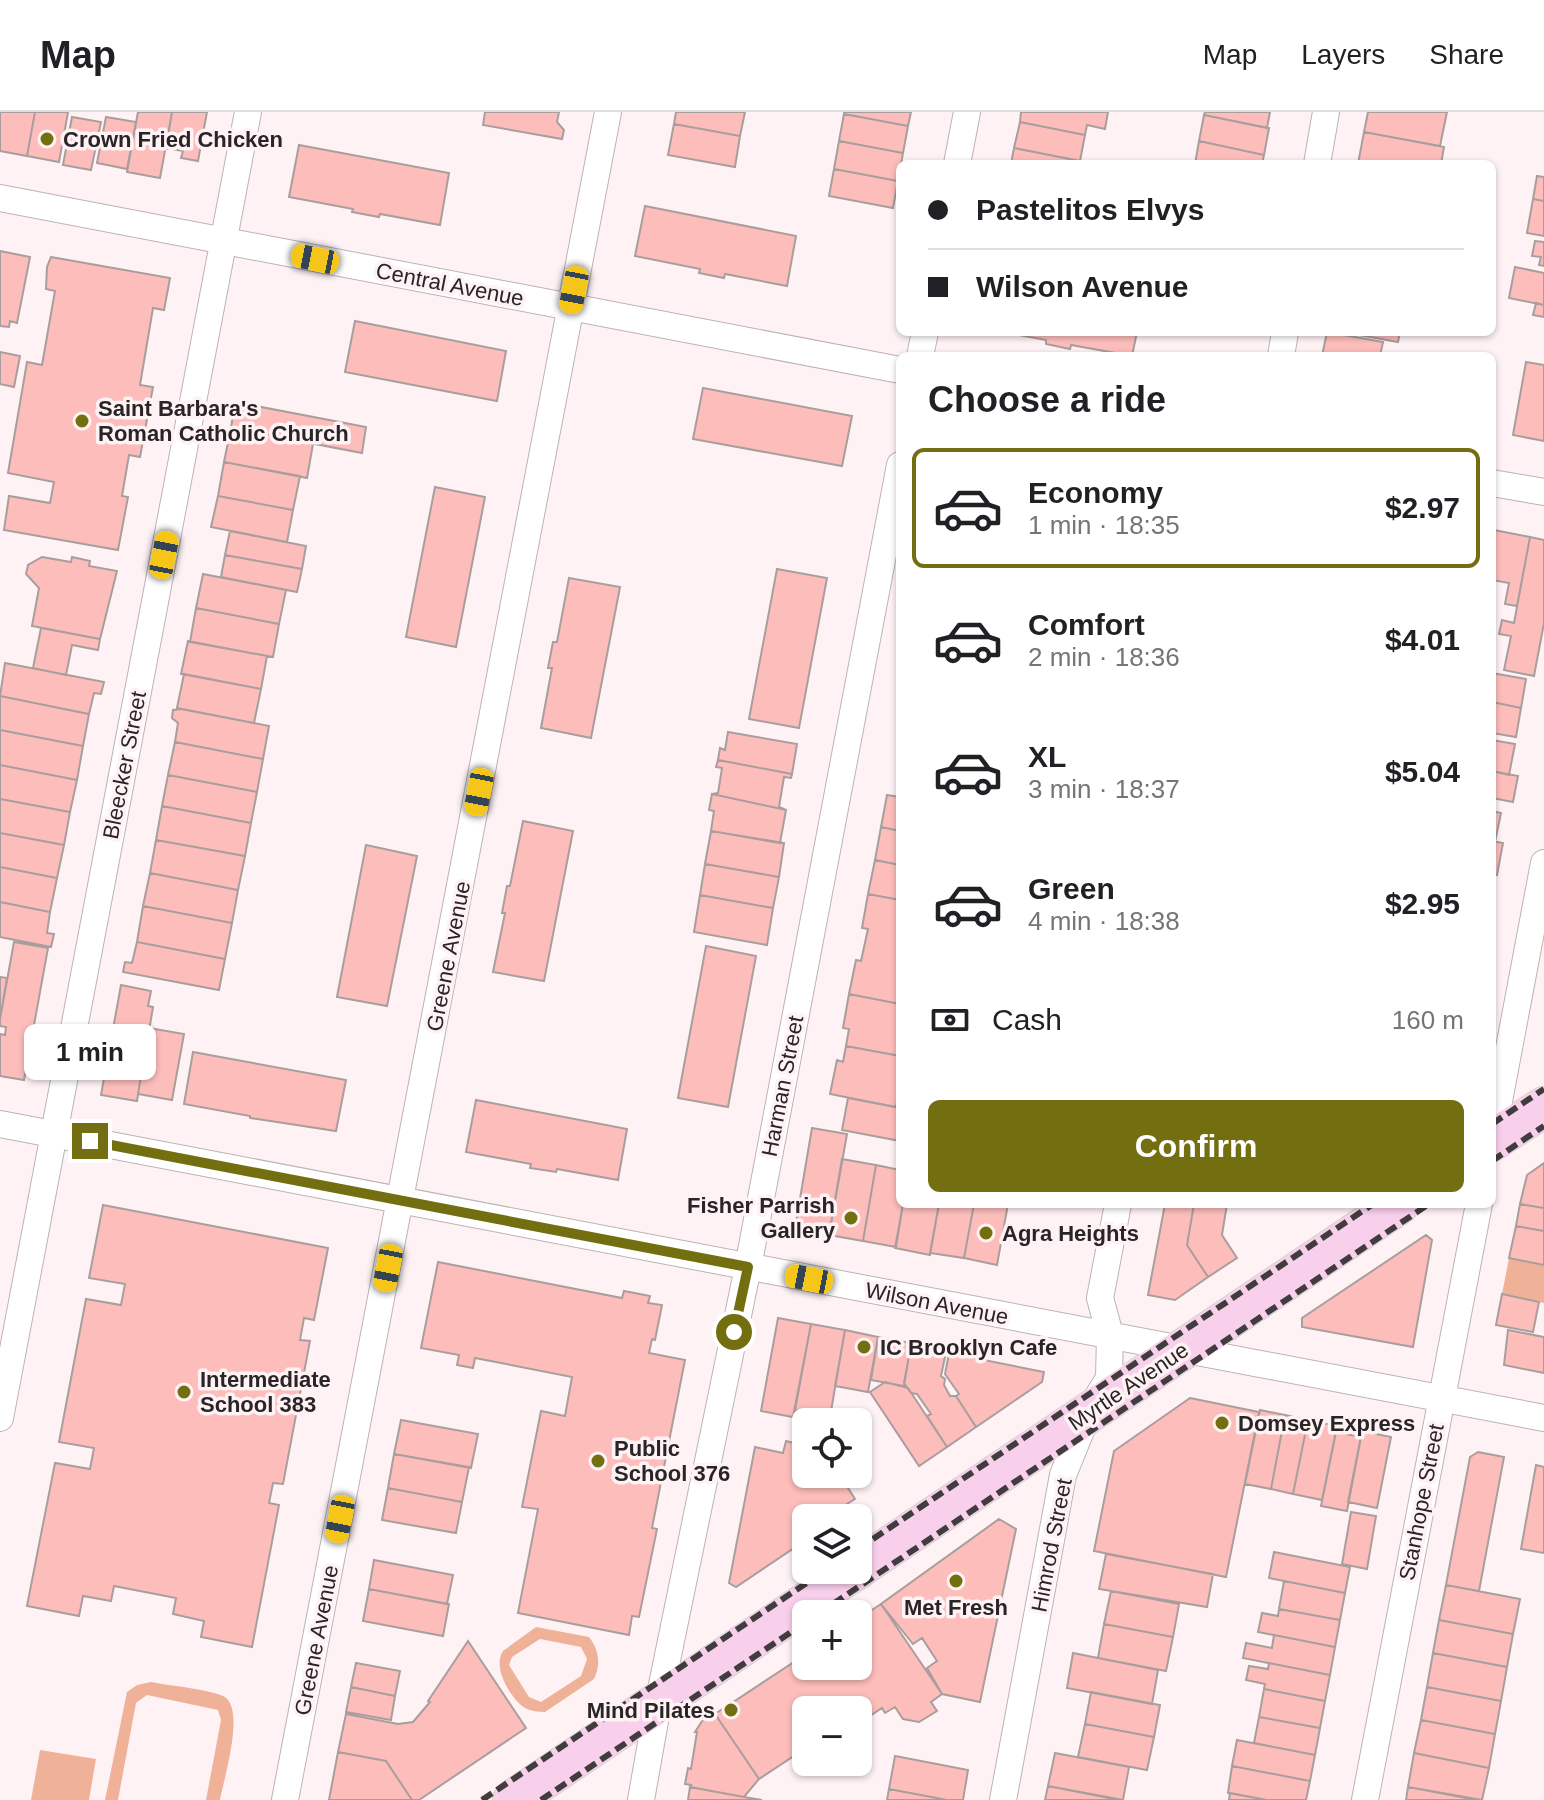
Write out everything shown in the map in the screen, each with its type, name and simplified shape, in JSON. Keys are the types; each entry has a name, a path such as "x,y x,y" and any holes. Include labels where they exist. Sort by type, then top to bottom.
{"main road":[{"path":"1496,1137 1544,1107"},
{"name":"Myrtle Avenue","path":"872,1559 1393,1208"},
{"name":"Myrtle Avenue","path":"513,1800 835,1584"}],"street":[{"name":"Bleecker Street","path":"0,1418 248,112"},
{"name":"Greene Avenue","path":"285,1800 608,112"},
{"path":"958,160 967,112"},
{"path":"1318,160 1326,112"},
{"name":"Central Avenue","path":"0,198 896,369"},
{"path":"1496,484 1544,492"},
{"name":"Harman Street","path":"641,1800 748,1267 896,486"},
{"path":"1496,1119 1544,863"},
{"name":"Wilson Avenue","path":"0,1124 1544,1418"},
{"name":"Himrod Street","path":"1003,1800 1063,1475 1089,1411 1109,1378 1110,1335 1100,1298 1117,1208"},
{"name":"Stanhope Street","path":"1365,1800 1478,1208"}],"shaded area":[{"path":"1509,1258 1544,1265 1544,1303 1502,1294"},
{"path":"536,1627 589,1637 597,1652 598,1668 594,1679 545,1712 535,1711 519,1703 504,1682 500,1665 503,1651","holes":["540,1639 581,1647 587,1659 581,1676 541,1702 529,1697 509,1665 512,1657"]},
{"path":"151,1682 219,1694 231,1705 233,1730 220,1800 206,1800 221,1720 218,1710 147,1695 136,1703 118,1800 105,1800 127,1692 137,1685"},
{"path":"40,1750 96,1759 89,1800 31,1800"}],"building":[{"path":"0,112 35,112 27,156 0,151"},
{"path":"35,112 68,112 59,162 27,156"},
{"path":"138,112 172,112 160,178 127,172"},
{"path":"172,112 207,112 198,161 181,158 183,151 166,148"},
{"path":"485,112 559,112 557,122 564,130 562,139 483,125"},
{"path":"676,112 745,112 740,136 674,124"},
{"path":"844,112 911,112 908,126"},
{"path":"1021,112 1108,112 1105,129 1087,125 1085,135 1020,122"},
{"path":"1205,112 1270,112 1267,128 1204,115"},
{"path":"1368,112 1447,112 1440,146 1364,132"},
{"path":"844,114 908,126 903,153 839,141"},
{"path":"1204,115 1269,128 1264,155 1199,141"},
{"path":"72,117 101,122 91,170 63,165"},
{"path":"106,117 136,122 127,169 97,163"},
{"path":"1020,122 1085,135 1080,160 1014,148"},
{"path":"674,124 740,136 735,167 668,155"},
{"path":"1364,132 1444,147 1442,160 1359,160"},
{"path":"839,141 903,153 902,160 896,160 896,181 834,169"},
{"path":"1199,141 1264,155 1263,160 1196,160"},
{"path":"299,145 449,173 440,225 352,212 353,209 289,197"},
{"path":"1014,148 1075,160 1012,160"},
{"path":"834,169 896,181 893,208 829,196"},
{"path":"1537,176 1544,177 1544,201 1533,199"},
{"path":"1533,199 1544,201 1544,236 1527,233"},
{"path":"645,206 796,236 787,286 725,274 724,278 699,273 700,269 635,256"},
{"path":"1535,241 1544,242 1544,266 1539,265 1541,257 1532,256"},
{"path":"0,251 30,257 17,323 10,321 9,327 0,326"},
{"name":"Saint Barbara's Roman Catholic Church","path":"51,257 170,278 164,310 153,308 140,385 153,387 140,457 129,455 122,496 128,497 118,550 4,530 9,496 50,503 54,482 8,473 27,362 42,365 55,291 46,289 47,267"},
{"path":"1515,267 1544,273 1544,305 1509,298"},
{"path":"1536,303 1544,305 1544,317 1533,315"},
{"path":"355,321 506,351 497,401 345,372"},
{"path":"1024,336 1136,336 1133,352 1110,352 1071,345 1070,349 1046,344 1046,340"},
{"path":"1326,336 1349,336 1383,342 1381,352 1323,352"},
{"path":"1365,336 1399,336 1398,342"},
{"path":"0,352 20,356 14,387 0,384"},
{"path":"1526,362 1544,365 1544,441 1513,435"},
{"path":"703,388 852,416 842,466 693,439"},
{"path":"235,402 366,427 362,453 231,428"},
{"path":"231,428 313,444 307,478 224,462"},
{"path":"224,462 300,476 293,510 218,496"},
{"path":"435,487 485,497 456,647 406,637"},
{"path":"218,496 293,510 287,542 211,527"},
{"path":"1496,530 1530,537 1517,606 1505,604 1509,583 1496,581"},
{"path":"230,531 306,546 302,569 225,555"},
{"path":"1530,537 1544,540 1544,623 1534,676 1504,670 1511,636 1499,634 1502,620 1514,623"},
{"path":"225,555 302,569 297,592 221,577"},
{"path":"42,557 71,562 72,557 90,561 89,566 117,571 100,639 32,626 39,588 26,574 28,565"},
{"path":"777,569 827,578 799,728 749,719"},
{"path":"203,574 286,590 279,624 196,608"},
{"path":"569,578 620,587 591,738 541,728 552,668 548,668 553,642 557,642"},
{"path":"196,608 279,624 273,657 190,642"},
{"path":"41,628 100,639 98,650 72,645 66,675 33,668"},
{"path":"188,641 267,656 261,689 181,674"},
{"path":"5,663 104,682 101,694 94,693 89,714 0,696"},
{"path":"184,674 261,689 254,723 177,708"},
{"path":"1496,674 1526,679 1521,708 1496,703"},
{"path":"0,696 89,714 83,746 0,730"},
{"path":"1496,703 1521,708 1516,737 1496,734"},
{"path":"173,710 269,726 263,759 175,742 178,723 172,718"},
{"path":"0,730 83,746 77,780 0,765"},
{"path":"728,732 797,744 792,774 718,760 720,748 725,750"},
{"path":"1496,741 1515,744 1509,775 1496,772"},
{"path":"175,742 263,759 257,792 168,775"},
{"path":"718,760 792,774 791,778 784,777 779,807 786,810 712,794 718,793 722,768 716,767"},
{"path":"0,765 77,780 70,812 0,799"},
{"path":"1496,772 1518,776 1513,802 1496,799"},
{"path":"168,775 257,792 251,823 162,806"},
{"path":"712,794 786,810 780,843 711,831 714,811 709,810"},
{"path":"887,795 896,796 896,830 881,827"},
{"path":"0,799 70,812 64,845 0,833"},
{"path":"162,806 251,823 245,856 156,840"},
{"path":"1496,812 1501,813 1496,837"},
{"path":"523,821 573,831 544,981 493,972 507,886 510,886"},
{"path":"881,827 896,830 896,864 875,860"},
{"path":"711,831 784,843 779,877 705,864"},
{"path":"0,833 64,845 57,878 0,867"},
{"path":"156,840 245,856 238,890 150,873"},
{"path":"1496,842 1503,843 1496,875"},
{"path":"366,845 417,856 387,1006 337,997"},
{"path":"875,860 896,864 896,899 868,894"},
{"path":"705,864 779,877 773,908 700,895"},
{"path":"0,867 57,878 50,912 0,902"},
{"path":"150,873 238,890 232,923 143,906"},
{"path":"868,894 896,899 896,1003 849,994 856,960 861,961 868,929 862,928"},
{"path":"700,895 773,908 767,945 694,932"},
{"path":"0,902 50,912 47,933 54,934 51,947 0,937"},
{"path":"143,906 232,923 225,959 137,942"},
{"path":"14,942 48,948 24,1080 0,1076 0,1034 5,1035 6,1027 0,1026 0,1019"},
{"path":"137,942 225,959 219,990 123,972 125,962 132,963"},
{"path":"706,946 756,956 728,1107 678,1098"},
{"path":"0,977 7,978 0,1019"},
{"path":"121,985 151,991 148,1006 153,1007 148,1037 137,1035 134,1055 144,1057 137,1101 101,1095"},
{"path":"849,994 896,1003 896,1055 846,1046 849,1029 843,1028"},
{"path":"149,1028 184,1034 172,1100 138,1094"},
{"path":"846,1046 896,1055 896,1107 830,1094 837,1060 843,1062"},
{"path":"193,1052 346,1080 336,1131 184,1104"},
{"path":"848,1098 896,1107 896,1140 842,1130"},
{"path":"476,1100 627,1129 618,1180 557,1169 556,1172 530,1168 531,1164 466,1152"},
{"path":"812,1128 847,1134 829,1235 795,1228"},
{"path":"842,1159 876,1165 863,1241 829,1235"},
{"path":"1544,1163 1544,1208 1520,1204 1527,1175"},
{"path":"876,1165 896,1169 896,1208 902,1208 896,1247 863,1241"},
{"path":"1520,1204 1544,1208 1544,1231 1516,1226"},
{"name":"Intermediate School 383","path":"103,1205 328,1248 314,1320 304,1318 300,1340 310,1341 283,1484 273,1483 269,1503 279,1505 252,1647 201,1637 204,1621 173,1614 176,1598 114,1586 111,1601 83,1596 79,1616 27,1606 55,1463 90,1469 94,1448 59,1442 86,1299 121,1305 125,1284 89,1278"},
{"path":"902,1208 938,1208 930,1255 895,1248"},
{"path":"938,1208 973,1208 964,1258 930,1253"},
{"path":"973,1208 1007,1208 997,1265 964,1258"},
{"path":"1164,1208 1193,1208 1187,1245 1208,1277 1175,1300 1148,1295"},
{"path":"1193,1208 1226,1208 1222,1235 1237,1258 1208,1277 1187,1245"},
{"path":"1516,1226 1544,1231 1544,1265 1509,1258"},
{"path":"1426,1235 1432,1240 1413,1347 1302,1327 1302,1318"},
{"name":"Public School 376","path":"438,1262 622,1298 624,1291 650,1296 648,1303 662,1305 649,1353 685,1360 652,1528 657,1529 639,1617 632,1616 629,1635 518,1613 538,1509 522,1507 541,1411 565,1416 572,1377 475,1358 473,1368 457,1365 459,1355 421,1348"},
{"path":"1502,1294 1539,1302 1533,1332 1496,1325"},
{"path":"778,1318 811,1324 792,1417 761,1411"},
{"path":"811,1324 845,1330 832,1408 795,1408"},
{"path":"845,1330 878,1337 868,1392 835,1386"},
{"path":"1508,1330 1544,1337 1544,1373 1504,1365"},
{"path":"878,1337 911,1343 904,1386 871,1380"},
{"path":"911,1345 946,1352 941,1376 945,1379 944,1385 950,1396 956,1396 976,1427 947,1447 927,1416 931,1414 917,1394 911,1393 904,1383"},
{"path":"949,1353 1044,1372 1042,1382 976,1427 945,1374"},
{"path":"885,1382 908,1388 947,1447 919,1466 870,1392"},
{"path":"1190,1398 1259,1412 1226,1577 1094,1551 1114,1451"},
{"path":"1260,1410 1285,1415 1271,1489 1245,1484"},
{"path":"1285,1415 1308,1420 1293,1494 1271,1489"},
{"path":"401,1420 478,1434 471,1468 394,1454"},
{"path":"1308,1420 1337,1426 1322,1500 1293,1494"},
{"path":"1362,1431 1391,1437 1377,1508 1348,1502"},
{"path":"1336,1432 1361,1437 1347,1511 1321,1506"},
{"path":"786,1441 792,1442 792,1488 848,1488 855,1499 847,1504 792,1504 792,1549 736,1587 729,1583 755,1447 783,1453"},
{"path":"1478,1452 1504,1457 1479,1591 1446,1585 1470,1457"},
{"path":"394,1454 469,1467 462,1502 388,1488"},
{"path":"1536,1465 1544,1467 1544,1553 1521,1549"},
{"path":"388,1488 462,1502 456,1533 382,1520"},
{"path":"1351,1512 1376,1516 1367,1569 1342,1564"},
{"path":"999,1519 1016,1529 980,1702 942,1694 927,1668 937,1661 922,1638 913,1644 881,1604"},
{"path":"1274,1552 1350,1567 1345,1593 1269,1578"},
{"path":"1106,1554 1213,1574 1207,1607 1099,1589"},
{"path":"374,1560 453,1575 447,1604 369,1589"},
{"path":"1284,1581 1345,1593 1340,1620 1279,1609"},
{"path":"1446,1585 1520,1599 1513,1634 1439,1620"},
{"path":"369,1589 449,1604 443,1636 363,1621"},
{"path":"1111,1591 1179,1604 1173,1637 1104,1624"},
{"path":"881,1604 942,1694 931,1702 937,1711 919,1722 903,1719 895,1707 885,1713 882,1708 872,1715 872,1696 792,1696 792,1757 759,1779 715,1714 792,1663 792,1680 872,1680 872,1610"},
{"path":"1279,1609 1340,1620 1335,1647 1258,1632 1262,1613 1278,1616"},
{"path":"1439,1620 1513,1634 1507,1667 1433,1653"},
{"path":"1104,1624 1173,1637 1166,1671 1098,1658"},
{"path":"1274,1635 1335,1647 1330,1675 1243,1658 1246,1643 1272,1648"},
{"path":"468,1641 526,1728 419,1800 412,1800 386,1761 338,1752 346,1714 398,1724 413,1722 430,1702"},
{"path":"1073,1653 1158,1670 1152,1704 1067,1688"},
{"path":"1433,1653 1507,1667 1501,1701 1427,1687"},
{"path":"356,1663 400,1671 395,1696 351,1687"},
{"path":"1269,1663 1330,1675 1325,1701 1264,1689 1265,1684 1246,1680 1249,1666 1268,1669"},
{"path":"351,1687 395,1696 391,1720 346,1712"},
{"path":"1427,1687 1501,1701 1495,1734 1421,1720"},
{"path":"1264,1689 1325,1701 1320,1728 1259,1717"},
{"path":"1091,1692 1160,1705 1154,1737 1085,1724"},
{"path":"715,1714 759,1779 744,1797 685,1784 688,1768 691,1769 695,1732 704,1718"},
{"path":"1259,1717 1320,1728 1315,1755 1254,1743"},
{"path":"1421,1720 1495,1734 1489,1768 1414,1753"},
{"path":"1085,1724 1154,1737 1147,1770 1078,1757"},
{"path":"1237,1740 1315,1755 1310,1781 1232,1766"},
{"path":"338,1752 386,1761 412,1800 329,1800"},
{"path":"1055,1753 1129,1767 1123,1800 1048,1786"},
{"path":"1414,1753 1489,1768 1482,1800 1408,1787"},
{"path":"895,1756 968,1770 963,1800 889,1789"},
{"path":"1232,1766 1310,1781 1306,1800 1267,1800 1228,1793"},
{"path":"1048,1786 1119,1800 1045,1800"},
{"path":"690,1787 744,1797 762,1800 688,1800"},
{"path":"1408,1787 1477,1800 1406,1800"},
{"path":"889,1789 947,1800 887,1800"},
{"path":"1230,1793 1267,1800 1229,1800"}],"railway":[{"path":"1496,1121 1544,1089"},
{"path":"1496,1158 1544,1126"},
{"path":"872,1540 1367,1208"},
{"path":"839,1600 1423,1208"},
{"path":"482,1800 805,1584"},
{"path":"541,1800 792,1631"}],"place":[{"name":"Crown Fried Chicken","path":"47,139"},
{"name":"Saint Barbara's Roman Catholic Church","path":"82,421"},
{"name":"Fisher Parrish Gallery","path":"851,1218"},
{"name":"Agra Heights","path":"986,1233"},
{"name":"IC Brooklyn Cafe","path":"864,1347"},
{"name":"Intermediate School 383","path":"184,1392"},
{"name":"Domsey Express","path":"1222,1423"},
{"name":"Public School 376","path":"598,1461"},
{"name":"Met Fresh","path":"956,1581"},
{"name":"Mind Pilates","path":"731,1710"}],"route":[{"path":"90,1141 748,1267 734,1332"}]}
